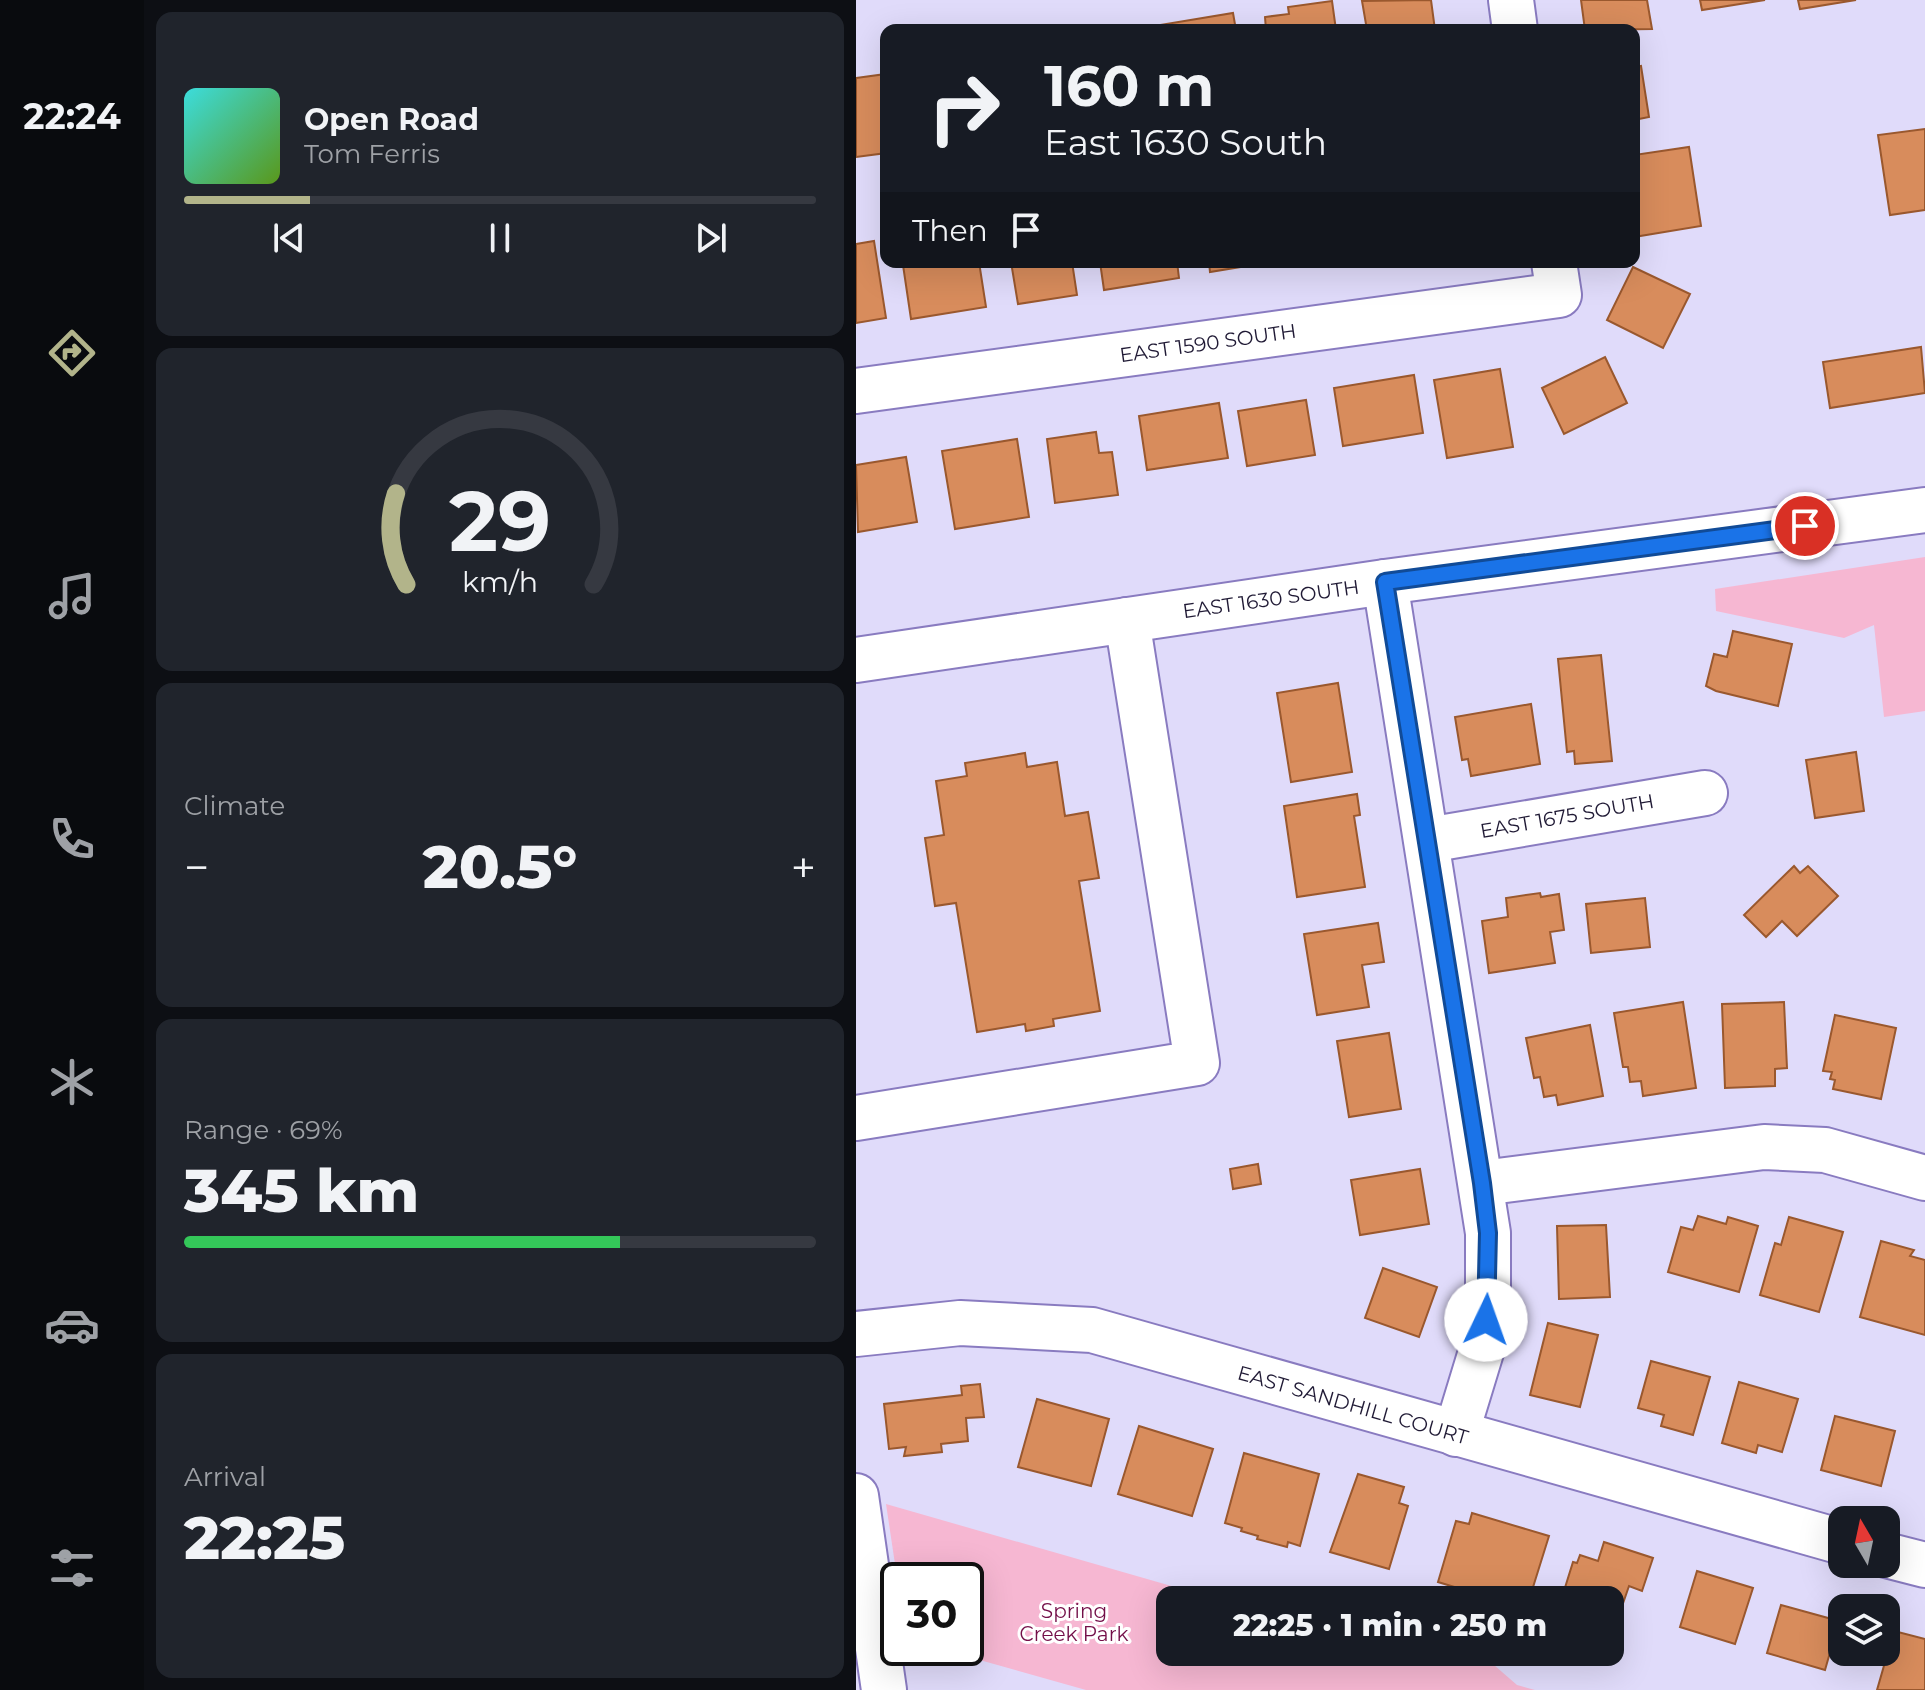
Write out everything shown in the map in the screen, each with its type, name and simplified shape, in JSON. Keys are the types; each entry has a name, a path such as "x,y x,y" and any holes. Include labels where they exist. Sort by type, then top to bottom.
{"street":[{"path":"1511,0 1514,24"},
{"name":"EAST 1590 SOUTH","path":"856,391 1556,279"},
{"name":"EAST 1630 SOUTH","path":"856,660 1385,582 1925,510"},
{"path":"1385,582 1488,1233 1484,1342 1456,1434"},
{"path":"856,1118 1197,1063 1127,620"},
{"name":"EAST 1675 SOUTH","path":"1428,840 1705,793"},
{"path":"1482,1183 1764,1147 1825,1150 1925,1178"},
{"name":"EAST SANDHILL COURT","path":"856,1334 960,1323 1092,1330 1828,1538"},
{"path":"856,1496 884,1690"},
{"path":"1900,1559 1925,1565"}],"green space":[{"path":"1925,557 1925,711 1884,717 1874,625 1844,638 1716,611 1715,589"},
{"name":"Spring Creek Park","path":"886,1504 1171,1586 1156,1586 1156,1666 1495,1666 1517,1685 1535,1690 1086,1690 984,1661 984,1562 895,1562"}],"building":[{"path":"1431,0 1434,24 1366,24 1362,1"},
{"path":"1581,0 1647,0 1652,29 1640,29 1640,24 1584,24"},
{"path":"1700,0 1765,0 1702,10"},
{"path":"1798,0 1856,0 1800,9"},
{"path":"1332,1 1335,24 1266,24 1265,17 1289,14 1288,7"},
{"path":"1233,13 1235,24 1166,24"},
{"path":"1640,66 1649,117 1640,119"},
{"path":"880,75 880,154 856,157 856,78"},
{"path":"1925,129 1925,210 1890,215 1878,135"},
{"path":"1689,147 1701,226 1640,236 1640,154"},
{"path":"874,241 886,318 856,323 856,244"},
{"path":"903,268 980,268 986,307 911,319"},
{"path":"1012,268 1073,268 1077,295 1018,304"},
{"path":"1101,268 1178,268 1179,278 1104,290"},
{"path":"1210,268 1234,268 1210,272"},
{"path":"1633,268 1690,294 1663,348 1607,320"},
{"path":"1921,347 1925,393 1830,408 1823,362"},
{"path":"1605,357 1627,403 1564,434 1542,388"},
{"path":"1500,369 1513,447 1447,458 1434,380"},
{"path":"1414,375 1423,433 1343,446 1334,388"},
{"path":"1306,400 1315,455 1247,466 1238,411"},
{"path":"1219,403 1228,458 1147,470 1139,416"},
{"path":"1096,432 1099,453 1112,452 1118,495 1055,503 1047,439"},
{"path":"1017,439 1029,517 955,529 942,451"},
{"path":"906,457 917,522 858,532 856,465"},
{"path":"1733,631 1792,644 1778,706 1706,686 1714,654 1727,657"},
{"path":"1601,655 1612,761 1575,764 1574,751 1567,752 1558,659"},
{"path":"1338,683 1352,772 1291,782 1277,693"},
{"path":"1531,704 1540,764 1471,776 1468,759 1462,760 1455,717"},
{"path":"1856,752 1864,811 1815,818 1806,760"},
{"path":"1025,753 1027,767 1057,762 1065,816 1088,812 1099,878 1079,881 1100,1011 1053,1019 1054,1026 1026,1031 1025,1024 977,1032 956,903 935,906 925,838 944,835 936,781 967,776 965,763"},
{"path":"1357,794 1360,815 1354,816 1365,887 1297,897 1284,806"},
{"path":"1794,866 1800,873 1808,866 1838,896 1797,936 1782,921 1766,937 1744,915"},
{"path":"1540,893 1541,897 1559,894 1564,930 1550,932 1555,963 1489,973 1482,921 1508,917 1506,898"},
{"path":"1645,898 1650,947 1591,953 1586,904"},
{"path":"1378,923 1384,962 1362,965 1369,1007 1317,1015 1304,934"},
{"path":"1683,1002 1696,1088 1643,1096 1641,1081 1630,1082 1628,1067 1623,1067 1614,1013"},
{"path":"1784,1002 1787,1068 1775,1069 1775,1086 1725,1088 1722,1004"},
{"path":"1835,1015 1896,1028 1881,1099 1833,1089 1835,1080 1830,1079 1832,1072 1823,1071"},
{"path":"1590,1025 1603,1096 1558,1105 1556,1095 1544,1097 1540,1077 1534,1078 1526,1038"},
{"path":"1389,1033 1401,1109 1349,1117 1337,1041"},
{"path":"1258,1164 1261,1184 1233,1189 1230,1169"},
{"path":"1420,1169 1429,1224 1360,1235 1351,1180"},
{"path":"1698,1216 1726,1224 1728,1217 1758,1226 1739,1292 1668,1272 1681,1227 1693,1230"},
{"path":"1789,1217 1843,1232 1819,1312 1760,1295 1775,1243 1781,1245"},
{"path":"1606,1225 1610,1297 1559,1299 1557,1226"},
{"path":"1881,1241 1914,1250 1910,1256 1925,1260 1925,1335 1860,1317"},
{"path":"1383,1268 1437,1287 1419,1337 1365,1318"},
{"path":"1548,1323 1598,1335 1580,1407 1530,1395"},
{"path":"1651,1361 1710,1377 1693,1435 1661,1426 1664,1415 1638,1408"},
{"path":"1739,1382 1798,1399 1782,1452 1758,1445 1756,1453 1722,1443"},
{"path":"980,1384 984,1417 966,1418 968,1441 941,1444 942,1452 904,1456 906,1447 889,1449 884,1404 962,1395 961,1386"},
{"path":"1037,1399 1109,1419 1091,1486 1018,1467"},
{"path":"1835,1416 1895,1431 1881,1486 1821,1470"},
{"path":"1139,1426 1213,1449 1192,1516 1118,1494"},
{"path":"1244,1453 1319,1474 1300,1546 1288,1542 1287,1547 1257,1539 1258,1536 1241,1531 1242,1528 1225,1523"},
{"path":"1358,1474 1404,1487 1399,1503 1408,1506 1389,1569 1330,1552"},
{"path":"1472,1513 1549,1536 1533,1586 1451,1586 1438,1582 1456,1521 1469,1524"},
{"path":"1604,1542 1653,1558 1642,1591 1629,1586 1624,1600 1624,1586 1566,1586 1573,1562 1577,1563 1580,1555 1598,1561"},
{"path":"1697,1571 1753,1588 1735,1644 1680,1627"},
{"path":"1781,1605 1828,1618 1825,1670 1767,1653"},
{"path":"1900,1633 1925,1639 1925,1690 1877,1690 1884,1666 1900,1666"}],"route":[{"path":"1486,1320 1488,1233 1482,1183 1385,582 1805,526"}]}
